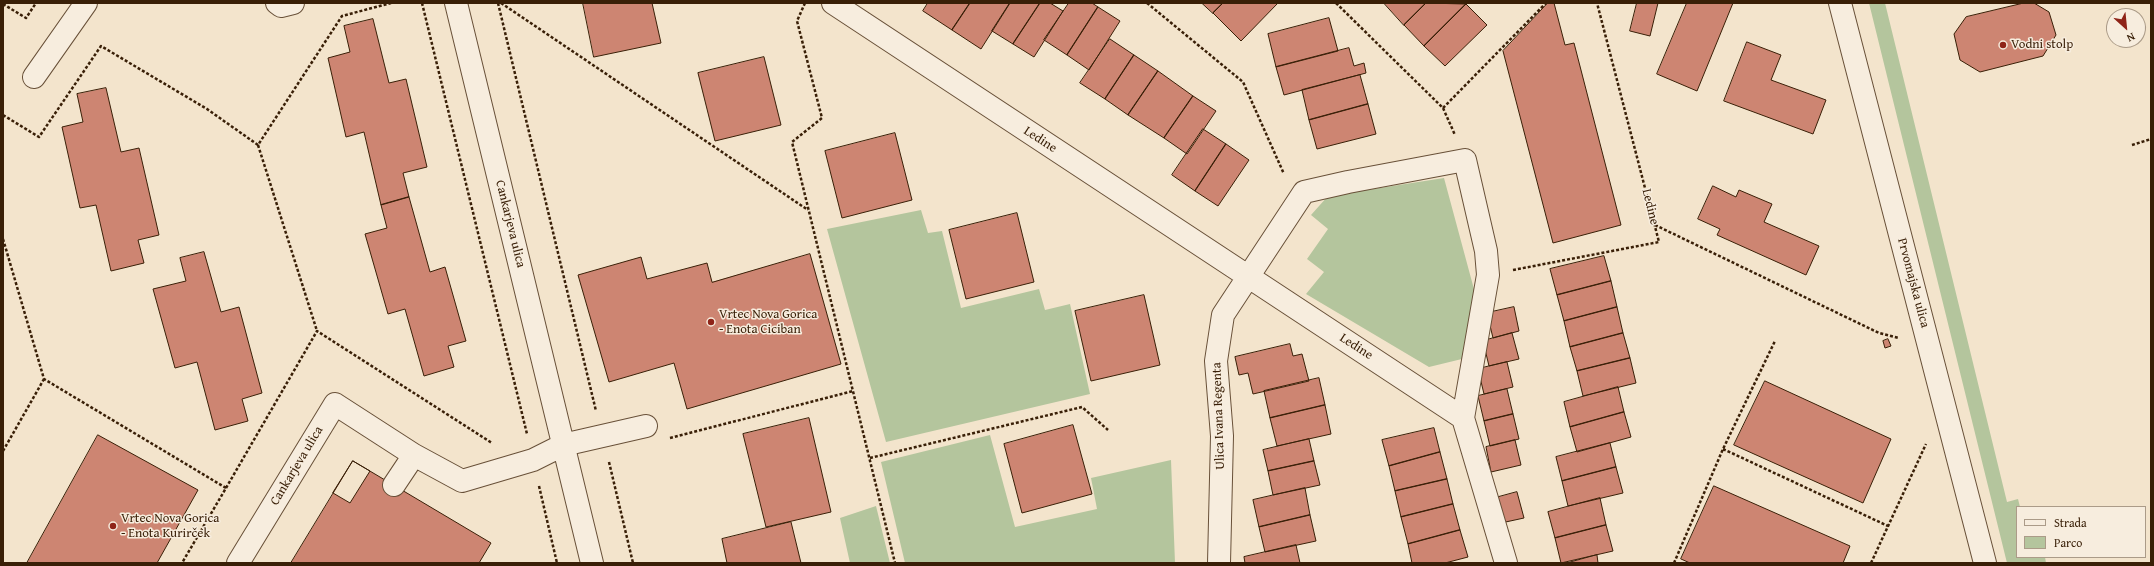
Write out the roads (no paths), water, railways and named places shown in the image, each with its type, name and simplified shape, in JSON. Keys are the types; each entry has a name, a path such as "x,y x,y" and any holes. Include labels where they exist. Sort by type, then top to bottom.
{"street":[{"path":"34,78 86,3"},
{"path":"277,3 281,6 293,3"},
{"name":"Cankarjeva ulica","path":"456,3 592,563"},
{"name":"Ledine","path":"833,3 1463,418"},
{"name":"Prvomajska ulica","path":"1840,3 1984,563"},
{"path":"1248,277 1304,192 1348,182 1465,160 1486,250 1488,275 1463,418 1506,563"},
{"name":"Ulica Ivana Regenta","path":"1219,563 1222,436 1216,361 1223,315 1248,277"},
{"name":"Cankarjeva ulica","path":"238,563 335,404 414,455 462,481 533,460 563,445"},
{"path":"563,445 646,426"},
{"path":"394,485 414,455"}],"place":[{"name":"Vodni stolp","path":"2003,45"},
{"name":"Vrtec Nova Gorica - Enota Ciciban","path":"711,322"},
{"name":"Vrtec Nova Gorica - Enota Kurirček","path":"113,526"}]}
